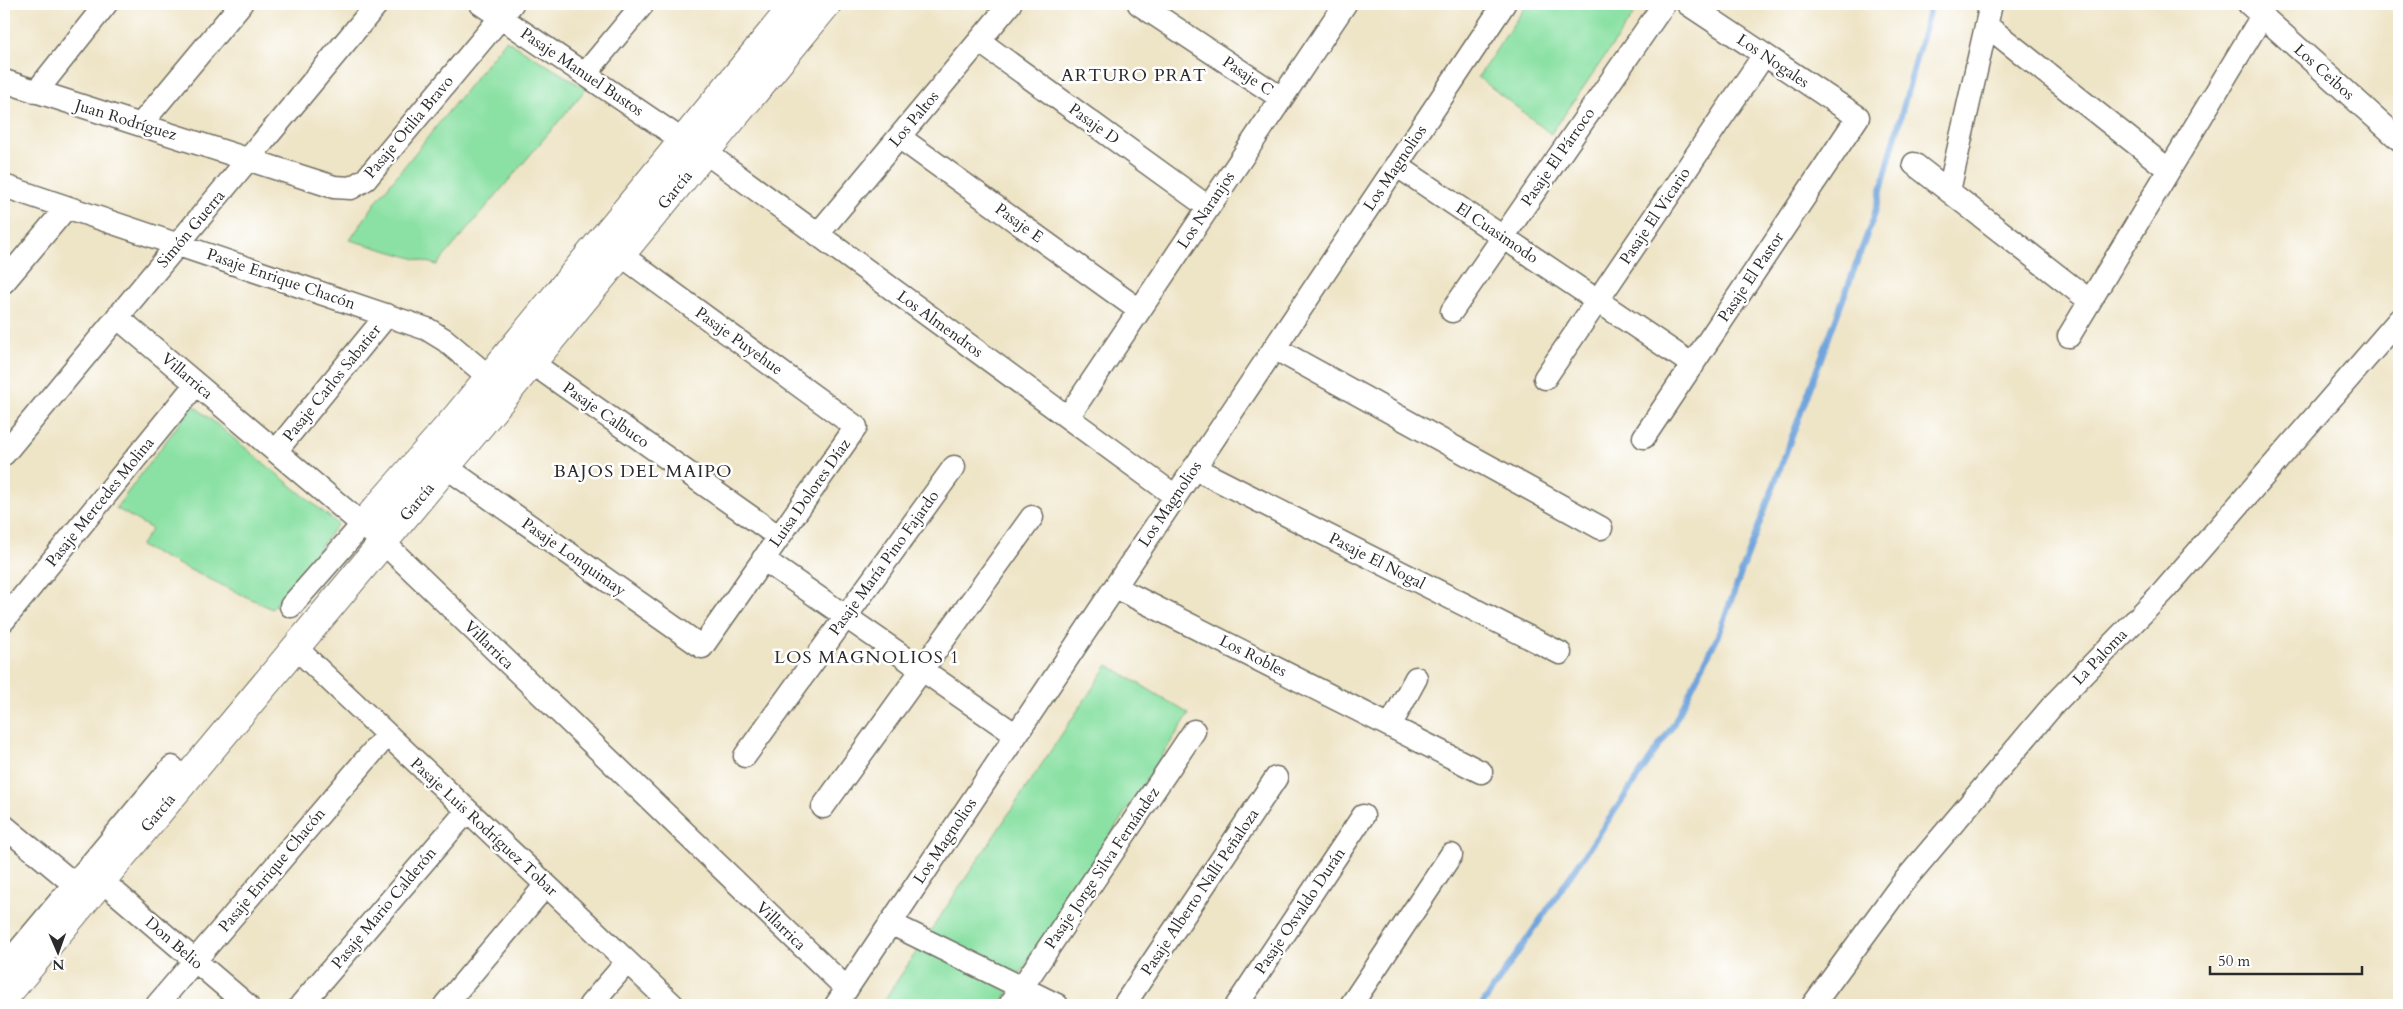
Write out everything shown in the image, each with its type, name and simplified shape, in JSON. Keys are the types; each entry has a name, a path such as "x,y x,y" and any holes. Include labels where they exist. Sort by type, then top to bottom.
{"street":[{"path":"36,92 106,4"},
{"path":"140,124 241,4"},
{"name":"Simón Guerra","path":"4,454 377,4"},
{"name":"Pasaje Manuel Bustos","path":"482,4 507,10 585,74 694,146"},
{"path":"585,74 643,4"},
{"name":"García","path":"4,998 621,255 694,146 795,4"},
{"name":"García","path":"291,606 489,377 694,146 828,4"},
{"name":"Los Paltos","path":"818,234 1010,4"},
{"name":"Pasaje C","path":"1139,4 1281,98"},
{"name":"Los Naranjos","path":"1068,417 1345,4"},
{"name":"Los Magnolios","path":"841,997 1504,4"},
{"name":"Pasaje El Párroco","path":"1452,311 1664,4"},
{"name":"Los Nogales","path":"1688,4 1858,117"},
{"name":"Pasaje Otilia Bravo","path":"249,158 334,187 350,188 359,184 366,179 507,10"},
{"path":"2069,336 2169,170 2255,10"},
{"name":"Los Ceibos","path":"2255,10 2399,140"},
{"path":"1949,191 1988,14 2169,170"},
{"name":"Pasaje D","path":"979,41 1208,207"},
{"name":"Pasaje El Vicario","path":"1545,378 1764,55"},
{"name":"Juan Rodríguez","path":"4,82 249,158"},
{"name":"Pasaje El Pastor","path":"1644,437 1858,117"},
{"name":"Pasaje E","path":"899,137 1139,310"},
{"name":"Los Almendros","path":"694,146 818,234 1175,496"},
{"path":"1914,164 2090,302"},
{"name":"El Cuasimodo","path":"1396,165 1693,365"},
{"name":"Pasaje Enrique Chacón","path":"4,186 427,329 445,340 489,377"},
{"path":"4,282 67,207"},
{"name":"Pasaje Puyehue","path":"621,255 856,427"},
{"name":"Pasaje Carlos Sabatier","path":"276,452 387,315"},
{"name":"Villarrica","path":"117,317 383,542 841,997"},
{"name":"La Paloma","path":"1813,1005 1901,885 2048,712 2164,591 2399,320"},
{"path":"1274,348 1601,528"},
{"name":"Pasaje Calbuco","path":"532,363 779,537"},
{"name":"Pasaje Mercedes Molina","path":"4,620 196,384"},
{"name":"Luisa Dolores Díaz","path":"702,647 856,427"},
{"name":"Pasaje María Pino Fajardo","path":"744,756 954,466"},
{"name":"Pasaje Lonquimay","path":"446,467 702,647"},
{"name":"Pasaje El Nogal","path":"1194,468 1560,653"},
{"path":"824,807 1032,517"},
{"name":"Luisa Dolores Díaz","path":"764,559 1016,735"},
{"name":"Los Robles","path":"1115,587 1480,772"},
{"name":"Pasaje Luis Rodríguez Tobar","path":"296,648 673,1005"},
{"path":"1390,726 1416,678"},
{"name":"Pasaje Jorge Silva Fernández","path":"1016,996 1194,731"},
{"name":"Pasaje Enrique Chacón","path":"157,1005 387,735"},
{"name":"García","path":"4,966 172,767"},
{"name":"Pasaje Alberto Nallí Peñaloza","path":"1124,1005 1276,778"},
{"name":"Pasaje Mario Calderón","path":"302,1005 467,811"},
{"name":"Pasaje Osvaldo Durán","path":"1237,1005 1363,816"},
{"path":"4,826 74,884"},
{"path":"1351,1005 1451,855"},
{"name":"Don Belio","path":"102,881 247,1005"},
{"path":"445,1005 546,885"},
{"path":"890,923 1016,996 1057,1005"},
{"path":"590,1005 627,962"}],"green space":[{"path":"1527,4 1641,4 1551,134 1478,77"},
{"path":"506,40 586,89 437,265 350,240 378,199"},
{"path":"193,405 338,524 272,609 140,546 152,529 116,508"},
{"path":"1108,665 1189,714 1000,1005 881,1005"}],"waterway":[{"path":"1482,1005 1672,727 1717,638 1874,216 1931,4"}],"district":[{"name":"ARTURO PRAT","path":"1134,75"},
{"name":"BAJOS DEL MAIPO","path":"643,471"},
{"name":"LOS MAGNOLIOS 1","path":"867,657"}]}
